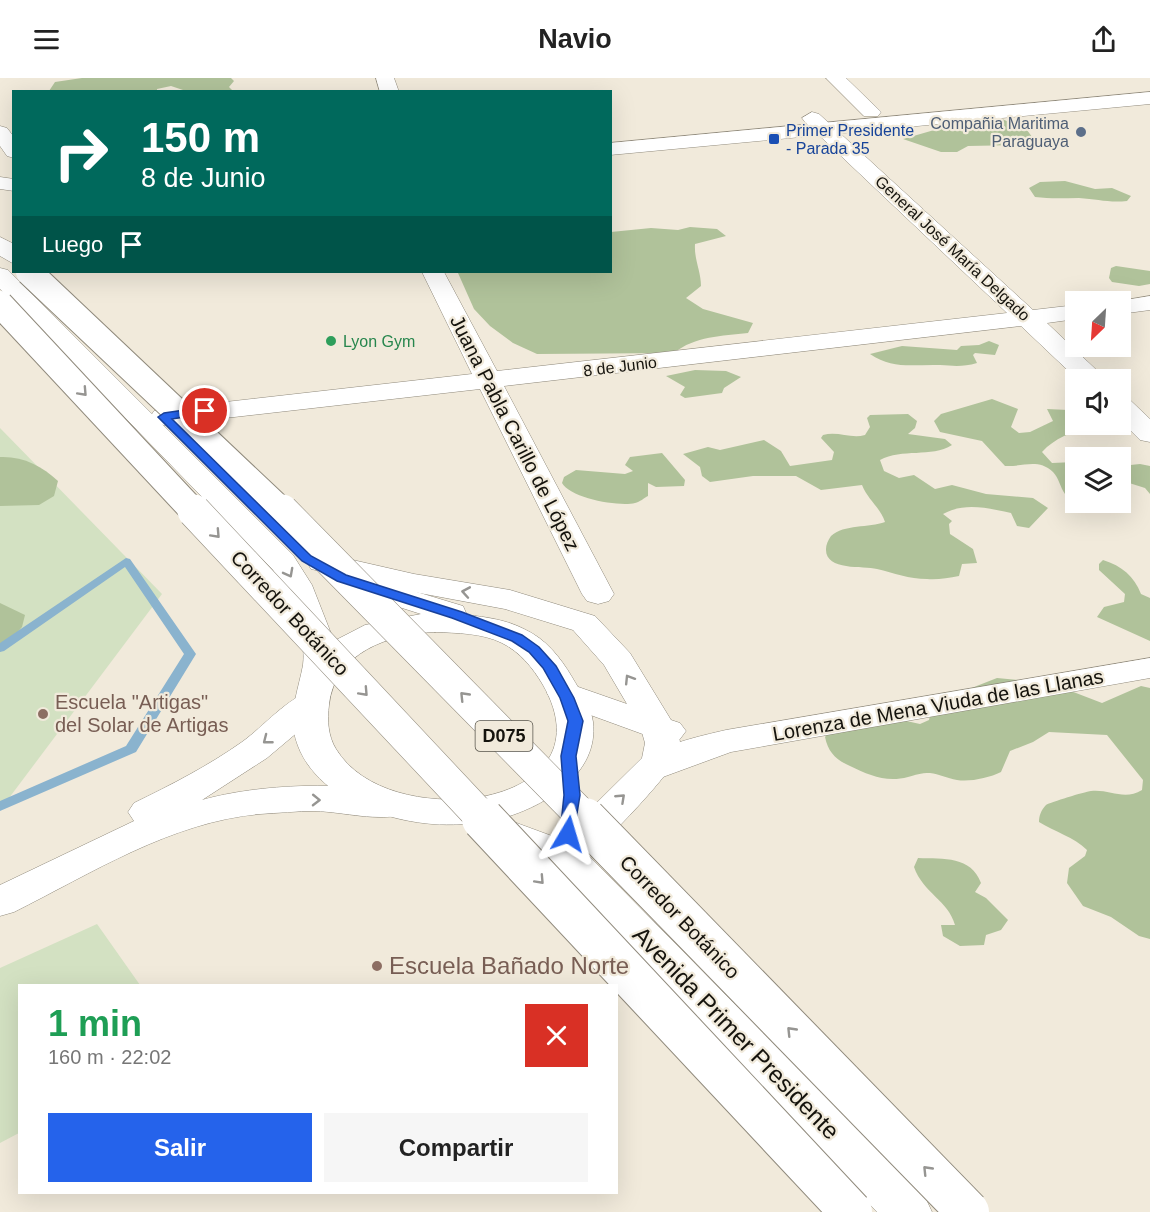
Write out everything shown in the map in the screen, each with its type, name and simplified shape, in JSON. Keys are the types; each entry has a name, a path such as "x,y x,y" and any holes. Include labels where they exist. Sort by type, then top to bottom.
{"main road":[{"path":"835,78 871,112"},
{"path":"612,149 818,124 871,112 1150,86"},
{"path":"612,136 818,124 1150,98"},
{"name":"General José María Delgado","path":"818,124 1083,369"},
{"path":"0,132 12,149"},
{"path":"0,244 12,255"},
{"name":"Avenida Primer Presidente","path":"0,259 12,271"},
{"name":"Avenida Primer Presidente","path":"15,273 307,559 341,578 501,631 534,650 549,666 576,721 568,756 559,773 543,788 515,803 455,811 408,808"},
{"name":"Corredor Botánico","path":"30,273 313,540 968,1212"},
{"name":"Juana Pabla Carillo de López","path":"434,273 598,594"},
{"name":"Avenida Primer Presidente","path":"0,275 288,568 320,650 311,734 322,758 341,777 364,793 408,808 492,828 565,855 908,1212"},
{"name":"Corredor Botánico","path":"0,303 851,1212"},
{"path":"1131,306 1150,303"},
{"name":"8 de Junio","path":"164,417 226,408 488,381 1065,313"},
{"path":"1131,416 1150,434"},
{"path":"307,559 414,583 510,600 584,623 618,660 659,729 664,744 662,755 652,769 565,855"},
{"name":"Avenida Primer Presidente","path":"314,694 340,653 356,641 382,630 417,623 468,624 501,631"},
{"name":"Lorenza de Mena Viuda de las Llanas","path":"652,769 674,758 726,741 1150,668"},
{"name":"Lorenza de Mena Viuda de las Llanas","path":"564,693 659,729 726,741"},
{"path":"0,881 168,803 207,782 252,752 314,694"},
{"name":"Avenida Primer Presidente","path":"565,855 572,795 568,756"},
{"path":"0,902 158,825 215,809 258,802 315,799 408,808"}],"green space":[{"path":"82,78 231,78 234,81 229,87 232,90 183,90 171,86 157,90 50,90 55,82"},
{"path":"1000,118 1027,130 1035,141 1019,145 968,146 957,152 941,152 903,139 962,122"},
{"path":"1065,181 1095,189 1112,188 1131,196 1127,201 1041,198 1035,197 1029,188 1040,182"},
{"path":"690,227 717,229 726,236 695,244 701,286 686,298 703,309 753,323 748,333 700,340 674,353 537,354 513,343 490,326 474,309 458,273 612,273 612,232 651,228 678,230"},
{"path":"1116,266 1150,271 1150,284 1139,286 1112,282 1109,278 1111,268"},
{"path":"989,341 999,345 995,355 975,353 973,355 977,363 963,366 895,364 870,354 902,346 957,350 961,346 979,345"},
{"path":"695,370 726,371 741,377 724,388 722,393 685,398 680,395 685,387 666,376"},
{"path":"992,399 1018,409 1011,427 1019,433 1030,432 1053,421 1047,409 1065,410 1066,435 1042,452 1052,463 1065,462 1065,494 1055,474 1042,465 1005,466 982,441 940,432 934,421 941,414"},
{"path":"908,414 917,421 915,428 908,434 945,439 952,445 935,451 889,456 880,460 884,471 899,478 914,475 935,489 952,485 986,494 1033,498 1048,508 1029,528 1017,526 1011,513 985,508 960,508 943,514 952,521 949,524 950,534 973,549 977,563 962,564 959,576 935,579 914,578 877,569 846,566 832,561 827,556 826,549 827,542 836,532 885,522 862,485 821,490 796,476 753,476 710,482 702,476 700,467 683,454 708,447 720,450 764,440 781,451 790,466 832,460 834,452 821,438 823,435 865,435 870,427 867,418 870,415"},
{"name":"Escuela \"Artigas\" del Solar de Artigas","path":"0,428 162,594 0,810"},
{"path":"662,453 685,480 684,486 656,487 648,483 648,496 637,502 618,504 595,500 575,493 562,483 564,477 576,470 625,474 633,471 625,465 630,457"},
{"path":"0,457 24,460 45,471 58,481 54,496 39,505 0,506"},
{"path":"1131,465 1150,466 1150,494 1145,488 1131,484"},
{"path":"1103,560 1127,572 1141,594 1150,598 1150,641 1097,617 1104,607 1124,602 1125,594 1099,570 1099,564"},
{"path":"0,603 25,615 22,627 0,652"},
{"path":"997,678 1050,683 1102,703 1141,686 1150,688 1150,939 1139,936 1111,917 1083,906 1067,883 1069,868 1085,856 1087,850 1039,822 1046,805 1068,797 1091,791 1129,795 1142,790 1143,780 1107,735 1049,732 1033,742 1010,751 1001,772 985,778 968,780 957,780 930,773 900,779 878,777 841,761 828,747 825,737 843,713 879,715 920,724 929,720 933,700 942,693 969,689"},
{"path":"918,858 956,861 971,868 981,883 975,892 986,898 1008,920 1001,930 986,935 984,945 960,946 943,936 941,925 955,925 947,909 918,876 914,867"},
{"path":"97,924 139,984 18,984 18,1134 0,1143 0,968"}],"waterway":[{"path":"0,648 126,561 190,654 131,749 0,806"}],"place":[{"name":"Compañia Maritima Paraguaya","path":"1081,132"},
{"name":"Primer Presidente - Parada 35","path":"774,139"},
{"name":"Lyon Gym","path":"331,341"},
{"name":"Escuela \"Artigas\" del Solar de Artigas","path":"43,714"},
{"name":"Escuela Bañado Norte","path":"377,966"}],"route":[{"path":"205,411 164,417 307,559 341,578 457,615 517,638 534,650 549,666 567,698 576,721 573,746 568,756 572,795 568,834"}]}
